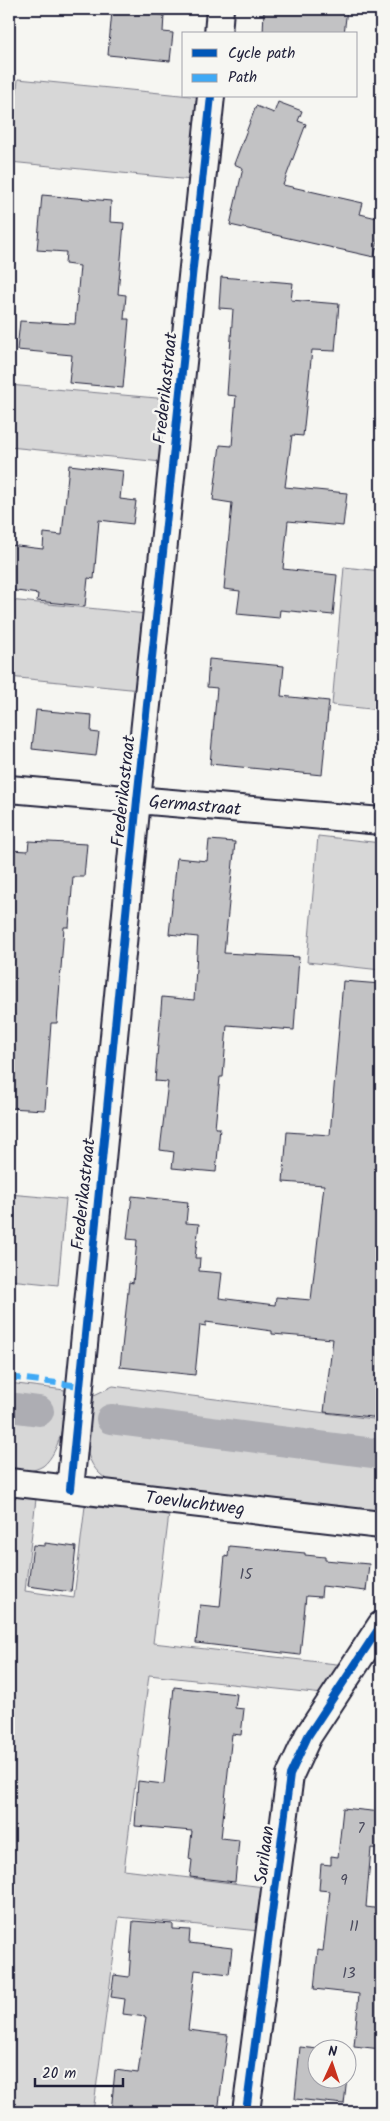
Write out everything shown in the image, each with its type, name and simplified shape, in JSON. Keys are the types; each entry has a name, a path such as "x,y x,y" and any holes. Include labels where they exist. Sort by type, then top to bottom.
{"street":[{"path":"218,32 220,9"},
{"name":"Frederikastraat","path":"70,1489 137,800 211,98"},
{"name":"Germastraat","path":"9,789 381,821"},
{"name":"Toevluchtweg","path":"9,1482 381,1525"},
{"name":"Sarilaan","path":"246,2112 290,1775 308,1736 381,1625"}],"shaded area":[{"path":"18,79 182,95 182,98 201,98 192,180 10,162"},
{"path":"9,385 168,399 162,462 9,447"},
{"path":"344,567 381,571 381,710 332,705"},
{"path":"9,600 147,614 140,690 9,677"},
{"path":"318,836 381,843 381,970 307,962"},
{"path":"9,1194 66,1199 58,1285 9,1280"},
{"path":"9,1383 65,1390 64,1420 58,1441 49,1460 35,1470 9,1472"},
{"path":"113,1386 381,1420 381,1515 111,1482 100,1474 93,1465 88,1455 86,1444 92,1396"},
{"path":"9,1496 36,1499 25,1591 74,1598 85,1506 169,1514 153,1643 345,1665 323,1694 149,1675 124,1870 264,1887 259,1931 119,1917 93,2112 9,2112"}],"building":[{"path":"264,9 347,9 344,32 263,32"},
{"path":"112,11 164,15 163,32 173,33 170,61 108,55"},
{"path":"278,102 302,111 298,121 306,124 283,185 363,203 360,214 381,219 374,257 230,225 243,168 234,164 256,106 274,113"},
{"path":"42,195 111,201 110,222 124,223 118,294 126,295 124,319 129,319 123,388 69,383 72,355 17,350 20,321 75,324 80,266 65,264 66,252 37,250"},
{"path":"221,277 293,283 291,300 339,304 335,351 312,350 303,436 292,435 285,487 347,493 343,526 288,521 283,569 337,575 333,615 280,610 279,618 237,614 240,591 224,589 232,503 213,500 220,445 232,446 236,396 227,395 233,309 219,308"},
{"path":"69,465 123,471 120,499 136,501 133,524 99,520 94,579 88,578 85,606 37,601 38,594 9,590 9,545 43,549 44,533 62,535"},
{"path":"209,659 284,666 281,696 329,701 322,775 210,764 217,688 207,687"},
{"path":"36,710 92,715 91,732 99,733 96,756 32,749"},
{"path":"209,840 235,842 224,953 299,957 294,1030 227,1025 223,1077 220,1077 215,1128 220,1128 216,1172 172,1168 174,1152 160,1150 168,1082 155,1081 162,997 194,1000 198,937 169,934 177,858 207,861"},
{"path":"29,841 87,844 84,877 73,877 69,927 64,927 57,1023 51,1023 45,1110 9,1108 9,850 28,851"},
{"path":"343,981 381,984 381,1418 324,1412 333,1339 272,1334 272,1331 206,1322 206,1326 200,1325 195,1375 120,1367 129,1282 133,1283 137,1240 127,1239 132,1196 188,1202 186,1223 199,1224 195,1258 200,1258 199,1271 222,1273 219,1298 275,1305 276,1297 311,1300 324,1185 283,1182 287,1132 330,1135"},
{"path":"45,1543 76,1547 71,1592 28,1586 33,1545 45,1546"},
{"path":"229,1546 305,1553 305,1555 325,1557 325,1560 369,1564 366,1591 322,1586 321,1597 306,1596 300,1655 196,1643 200,1605 220,1607 225,1556 228,1557"},
{"path":"174,1687 237,1694 235,1708 244,1709 241,1735 232,1734 221,1838 239,1840 235,1882 190,1877 192,1860 189,1859 192,1831 135,1826 138,1781 164,1784"},
{"path":"343,1808 381,1812 381,1849 371,1848 366,1907 381,1909 381,2049 358,2046 358,2038 355,2038 359,1994 314,1989 318,1950 323,1951 330,1891 319,1890 321,1864 331,1865 331,1856 338,1857"},
{"path":"133,1921 173,1924 173,1929 190,1930 189,1943 232,1948 229,1974 195,1970 188,2030 228,2035 218,2112 111,2112 115,2070 138,2073 146,2017 123,2014 125,1999 111,1997 114,1975 129,1977"},
{"path":"300,2047 308,2048 308,2088 346,2088 344,2104 295,2099"}],"waterway":[{"path":"9,1407 39,1411"},
{"path":"111,1419 381,1454"}],"marked path":[{"path":"9,1377 80,1386"}],"cycle path":[{"path":"70,1489 137,800 211,98"},
{"path":"246,2112 290,1775 308,1736 381,1625"}]}
